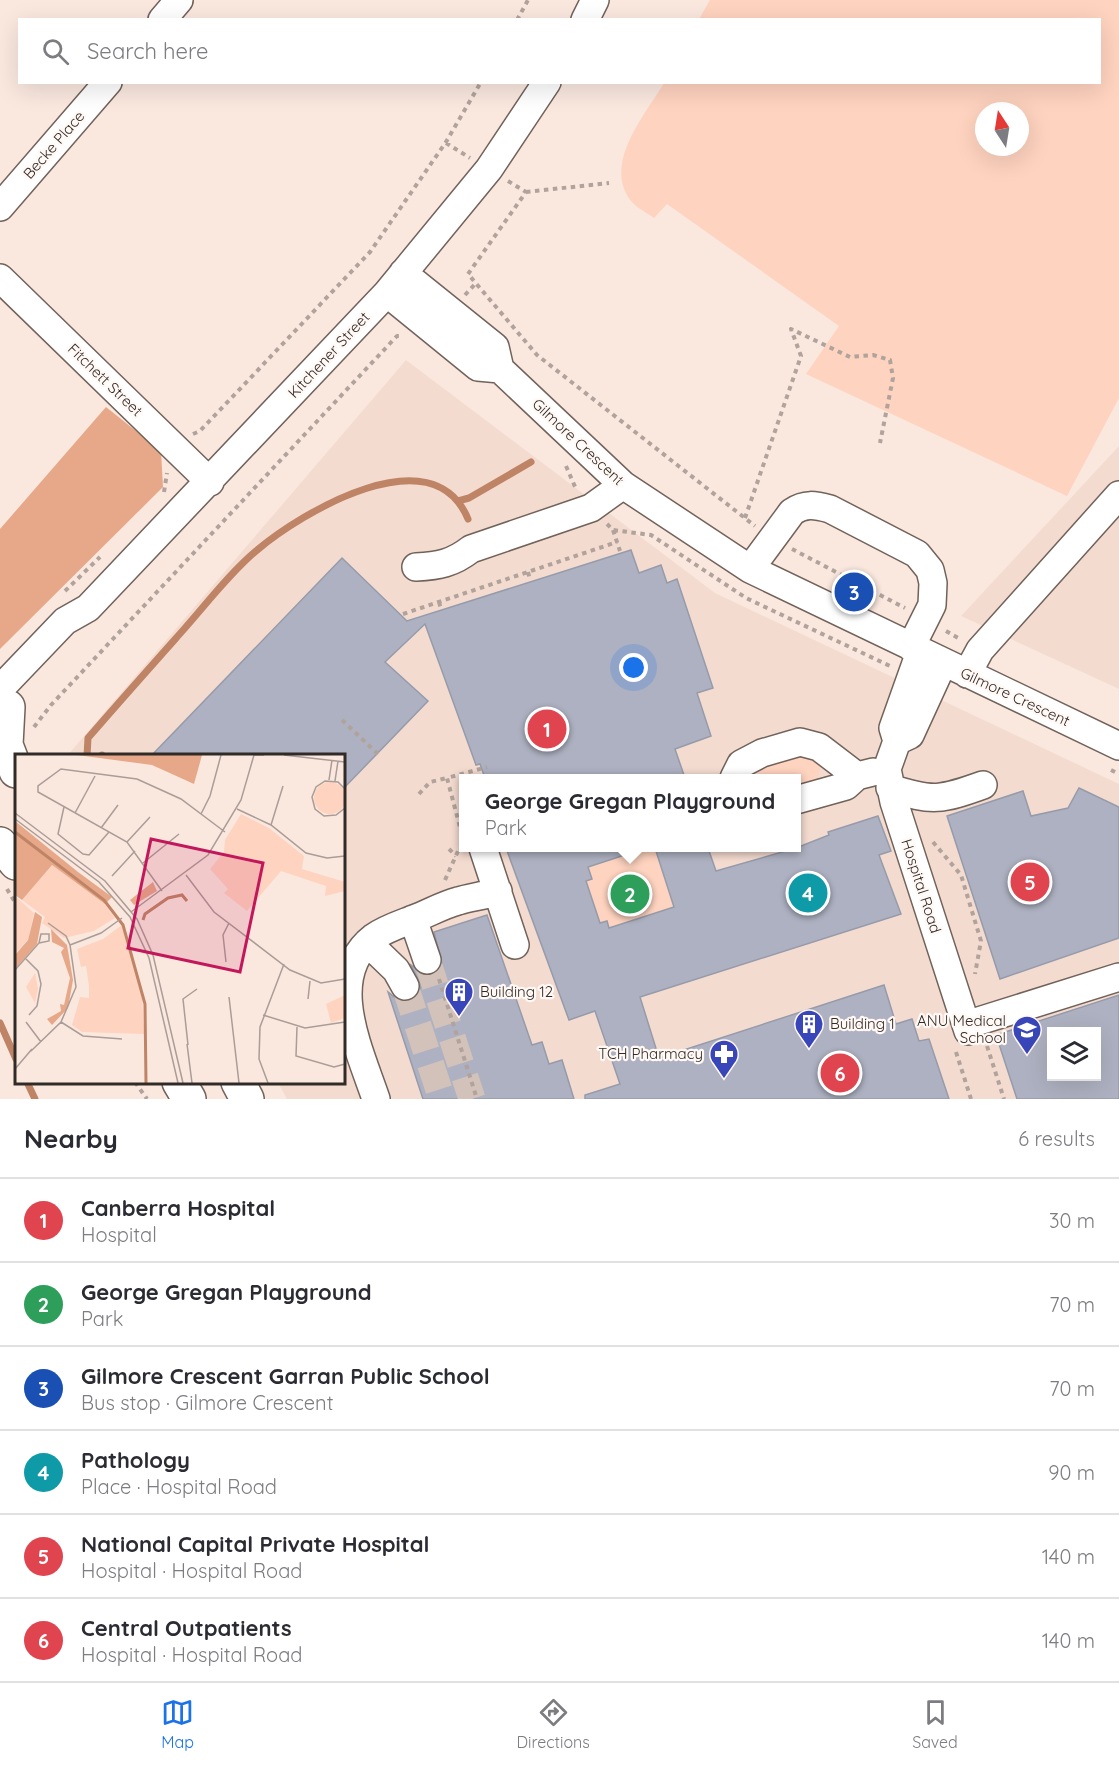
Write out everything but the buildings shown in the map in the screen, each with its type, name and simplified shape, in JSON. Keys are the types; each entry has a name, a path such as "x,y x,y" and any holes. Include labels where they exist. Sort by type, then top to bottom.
{"main road":[{"path":"2,698 6,745 15,768"},
{"path":"0,773 15,788"},
{"path":"0,844 11,875"},
{"path":"180,1084 189,1099"},
{"path":"238,1084 247,1099"}],"street":[{"path":"164,18 179,0"},
{"path":"586,18 595,0"},
{"name":"Becke Place","path":"0,207 106,84"},
{"name":"Kitchener Street","path":"2,698 65,621 88,608 210,482 395,283 489,169 546,84"},
{"name":"Fitchett Street","path":"0,279 210,482"},
{"name":"Gilmore Crescent","path":"395,283 495,347 500,369 623,485 750,569 1119,746"},
{"path":"471,549 591,508 623,485"},
{"path":"968,674 980,650 1119,495"},
{"path":"750,569 792,512 801,506 815,505 830,509 917,554 930,570 933,584 932,605 925,619 925,654 893,728 897,741 889,778"},
{"path":"736,774 741,764 755,756 800,742 819,747 857,776 889,778 931,799 947,798 983,785"},
{"path":"801,799 846,786 857,776"},
{"name":"Hospital Road","path":"889,778 975,1025"},
{"path":"484,852 515,945"},
{"path":"376,1099 353,1026 346,991 353,965 368,943 386,930 457,901 498,891"},
{"path":"413,919 432,965"},
{"path":"368,943 396,970 405,986"},
{"path":"975,1025 1119,976"}],"path":[{"path":"518,18 528,0"},
{"path":"164,495 172,445 200,431 370,252 446,142 480,84"},
{"path":"514,172 506,180 526,192 609,183"},
{"path":"526,192 468,274 537,355 771,538 980,650"},
{"path":"745,518 801,356 792,329 850,357 873,355 890,360 893,378 880,443"},
{"path":"30,737 33,728 51,705 381,353 397,336 406,337"},
{"path":"613,530 620,551"},
{"path":"404,614 617,542"},
{"path":"62,595 104,553"},
{"path":"528,572 530,580"},
{"path":"440,602 441,609"},
{"path":"342,720 379,755"},
{"path":"460,774 487,766"},
{"path":"419,794 430,782 459,774"},
{"path":"447,778 459,819"},
{"path":"929,837 961,875 981,941 974,982"},
{"path":"442,885 457,856 459,845"},
{"path":"449,849 457,856"},
{"path":"11,875 15,898"},
{"path":"432,965 477,1099"},
{"path":"975,1025 993,1028 986,1043 1004,1099"},
{"path":"136,1084 147,1099"}],"shaded area":[{"path":"710,0 1119,0 1119,398 1067,496 806,374 839,326 667,204 654,218 631,201 623,187 621,171 630,140 663,84 1101,84 1101,18 700,18"},
{"path":"406,360 715,593 1119,784 1119,1099 287,1099 279,1084 345,1084 345,754 69,754"},
{"path":"106,407 161,451 163,487 0,649 0,529"},
{"path":"1119,446 1119,689 961,616"},
{"path":"799,755 816,761 820,769 818,780 801,787 801,774 758,774 766,765"},
{"path":"635,852 656,852 674,907 609,928 607,921 600,923 586,881 592,879 588,867"}],"waterway":[{"path":"458,501 469,498 531,462"},
{"path":"87,754 88,738 228,578 256,551 304,518 334,501 366,488 398,481 427,483 451,494 468,519"},
{"path":"0,1023 15,1057"},
{"path":"28,1084 35,1099"}],"tunnel":[{"path":"427,960 472,1099"},
{"path":"405,986 442,1099"}],"place":[{"name":"Gilmore Crescent Garran Public School","path":"854,592"},
{"name":"Canberra Hospital","path":"547,729"},
{"name":"National Capital Private Hospital","path":"1030,882"},
{"name":"Pathology","path":"808,893"},
{"name":"George Gregan Playground","path":"630,894"},
{"name":"Building 12","path":"459,1018"},
{"name":"Building 1","path":"809,1050"},
{"name":"ANU Medical School","path":"1027,1056"},
{"name":"Central Outpatients","path":"840,1073"},
{"name":"TCH Pharmacy","path":"724,1080"}]}
